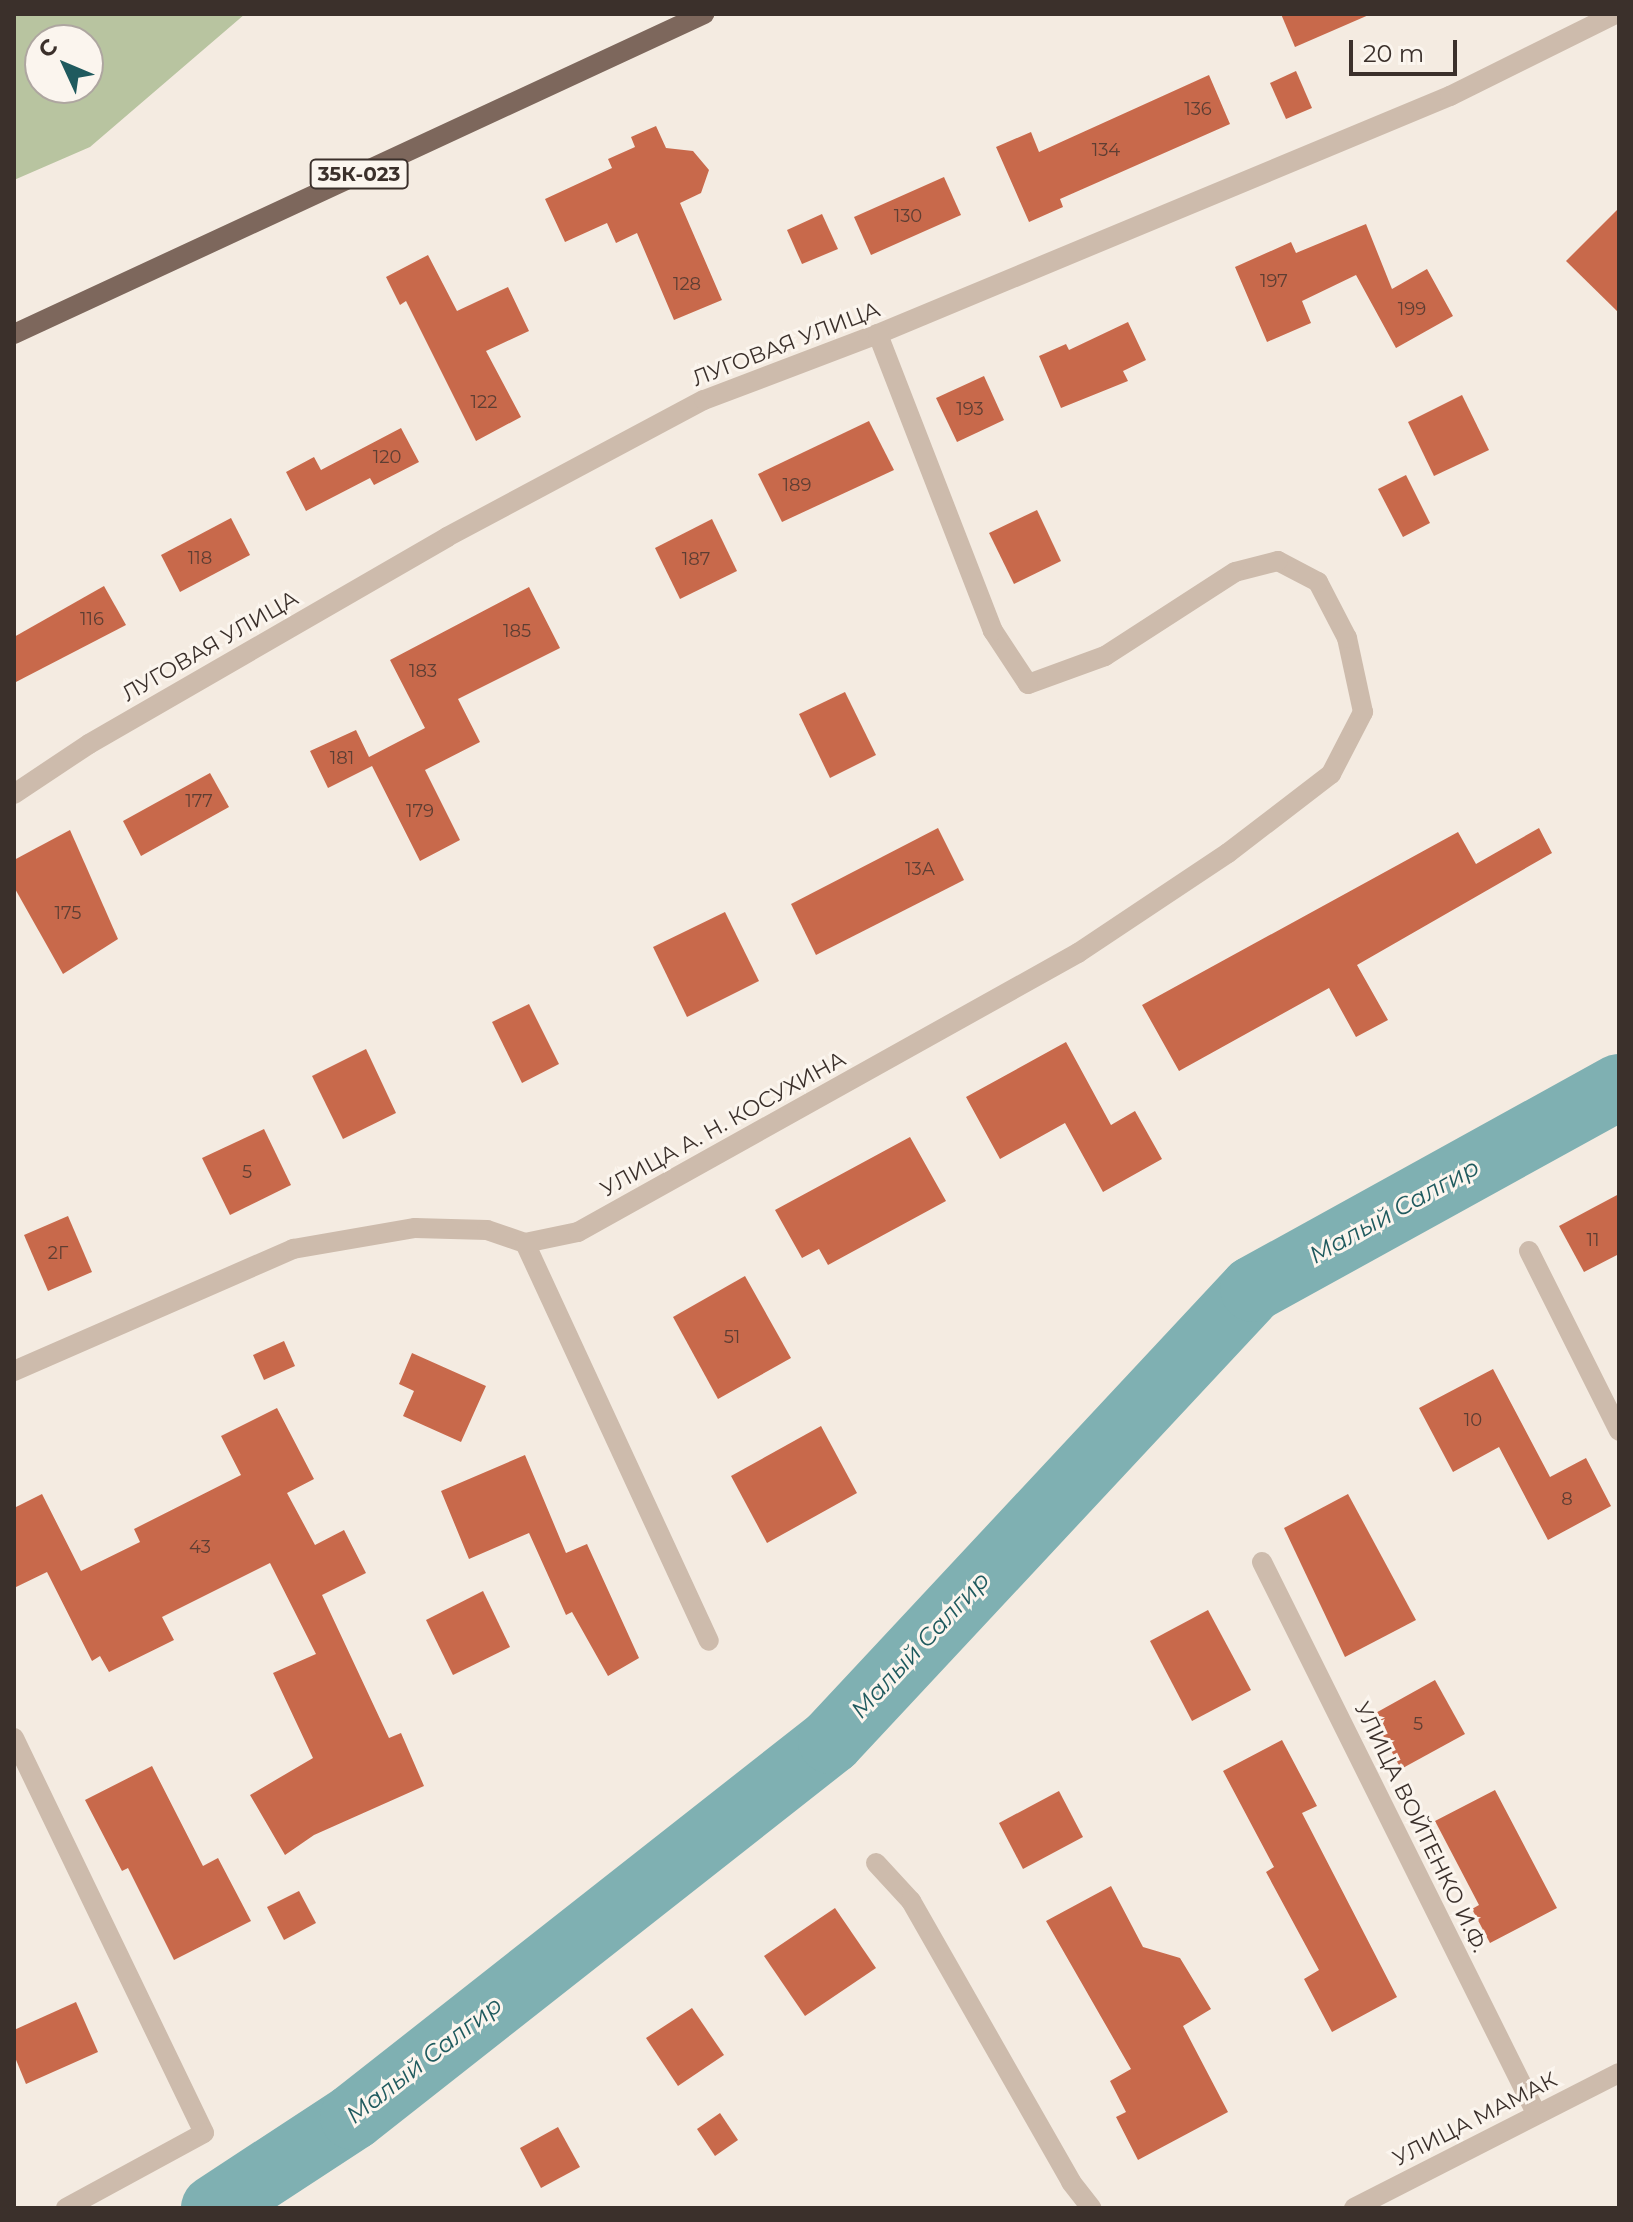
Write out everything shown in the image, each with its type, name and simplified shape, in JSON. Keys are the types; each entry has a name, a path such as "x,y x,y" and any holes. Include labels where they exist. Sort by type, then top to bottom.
{"main road":[{"name":"35К-023","path":"14,334 704,14"}],"street":[{"name":"ЛУГОВАЯ УЛИЦА","path":"14,794 89,744 447,537 704,400 878,334 1450,96 1615,14"},
{"name":"УЛИЦА А. Н. КОСУХИНА","path":"525,1243 578,1232 1078,953 1228,853 1331,774 1363,712 1347,638 1318,582 1278,561 1235,572 1105,656 1028,684 993,631 878,334"},
{"path":"14,1371 293,1249 415,1228 487,1230 525,1243 709,1641"},
{"path":"1529,1251 1619,1431"},
{"name":"УЛИЦА ВОЙТЕНКО И.Ф.","path":"1262,1562 1536,2113"},
{"path":"14,1738 204,2133 66,2208"},
{"path":"876,1863 911,1901 1071,2182 1091,2208"},
{"name":"УЛИЦА МАМАК","path":"1354,2208 1619,2073"}],"green space":[{"path":"14,14 245,14 90,147 14,180"}],"building":[{"path":"1281,14 1371,14 1295,47"},
{"path":"1296,71 1312,108 1286,119 1270,83"},
{"path":"1209,75 1230,124 1060,199 1063,207 1029,222 996,147 1031,132 1039,152"},
{"path":"656,126 666,148 693,151 709,170 701,193 680,203 722,300 674,320 637,233 616,243 607,223 565,242 545,199 612,168 608,159 635,147 631,137"},
{"path":"944,177 961,215 871,255 854,217"},
{"path":"1619,208 1619,313 1566,261"},
{"path":"822,214 838,249 802,264 787,230"},
{"path":"1366,224 1392,289 1427,269 1453,316 1396,348 1356,275 1302,301 1311,323 1267,342 1235,267 1291,242 1296,253"},
{"path":"428,255 457,311 508,287 529,331 486,351 521,417 476,441 406,301 400,305 386,277"},
{"path":"1128,322 1146,360 1123,371 1128,381 1061,408 1039,356 1066,344 1069,350"},
{"path":"984,376 1004,420 957,442 936,398"},
{"path":"1462,395 1489,450 1434,476 1408,422"},
{"path":"869,421 894,470 782,522 758,474"},
{"path":"401,428 419,462 374,485 370,478 306,511 286,472 314,457 321,470"},
{"path":"1406,475 1430,523 1403,537 1378,489"},
{"path":"1037,510 1061,561 1014,584 989,533"},
{"path":"231,518 250,555 180,592 161,555"},
{"path":"712,519 737,571 680,599 655,548"},
{"path":"104,586 126,625 14,683 14,637"},
{"path":"529,587 560,648 458,699 480,742 425,770 460,840 420,861 372,766 328,788 310,751 356,730 369,757 425,728 390,660"},
{"path":"845,692 876,755 830,778 799,714"},
{"path":"210,773 229,807 141,856 123,821"},
{"path":"938,828 964,880 816,955 791,904"},
{"path":"1539,828 1552,853 1357,965 1388,1020 1356,1037 1329,988 1179,1071 1142,1005 1458,832 1476,864"},
{"path":"70,830 118,939 63,974 14,887 14,860"},
{"path":"725,912 759,981 687,1017 653,947"},
{"path":"529,1004 559,1064 522,1083 492,1022"},
{"path":"1066,1042 1111,1125 1135,1111 1162,1159 1103,1192 1065,1123 1000,1159 966,1097"},
{"path":"366,1049 396,1113 343,1139 312,1076"},
{"path":"264,1129 291,1185 230,1215 202,1158"},
{"path":"910,1137 946,1201 828,1265 819,1249 802,1258 775,1210"},
{"path":"1619,1194 1619,1254 1584,1272 1559,1226"},
{"path":"68,1216 92,1272 48,1291 24,1235"},
{"path":"745,1276 791,1358 718,1399 673,1317"},
{"path":"284,1341 295,1366 264,1380 253,1355"},
{"path":"412,1353 486,1386 461,1442 403,1416 414,1391 399,1384"},
{"path":"1493,1369 1550,1477 1586,1458 1611,1506 1548,1540 1499,1447 1453,1472 1419,1408"},
{"path":"277,1408 314,1479 287,1493 315,1545 344,1530 366,1573 322,1595 389,1738 401,1733 424,1786 314,1835 285,1855 250,1795 313,1758 273,1673 316,1654 270,1563 162,1617 174,1640 109,1672 100,1656 92,1661 47,1572 14,1588 14,1508 42,1494 81,1571 140,1542 134,1529 241,1475 221,1436"},
{"path":"821,1426 857,1493 767,1543 731,1476"},
{"path":"525,1455 566,1553 587,1544 639,1658 608,1676 572,1612 566,1615 529,1533 469,1559 441,1491"},
{"path":"1348,1494 1416,1620 1345,1657 1284,1528"},
{"path":"483,1591 510,1647 453,1675 426,1620"},
{"path":"1208,1610 1251,1690 1192,1721 1150,1641"},
{"path":"1435,1680 1465,1734 1401,1769 1372,1715"},
{"path":"1282,1740 1317,1806 1302,1813 1397,1997 1332,2032 1304,1979 1319,1970 1266,1872 1274,1867 1223,1771"},
{"path":"152,1766 203,1866 218,1858 251,1921 174,1960 128,1868 122,1871 85,1800"},
{"path":"1495,1790 1557,1908 1490,1943 1472,1909 1479,1905 1435,1821"},
{"path":"1059,1791 1083,1837 1023,1869 999,1823"},
{"path":"1111,1886 1143,1947 1180,1958 1211,2009 1183,2026 1228,2112 1138,2160 1116,2117 1126,2112 1110,2081 1131,2069 1046,1921"},
{"path":"299,1891 316,1923 284,1940 267,1907"},
{"path":"835,1908 876,1968 805,2016 764,1956"},
{"path":"76,2002 98,2052 26,2084 14,2055 14,2030"},
{"path":"692,2008 724,2055 678,2086 646,2038"},
{"path":"720,2113 738,2140 715,2156 697,2129"},
{"path":"558,2127 580,2167 541,2188 520,2148"}],"waterway":[{"name":"Малый Салгир","path":"214,2208 353,2117 831,1741 1253,1289 1619,1087"}]}
